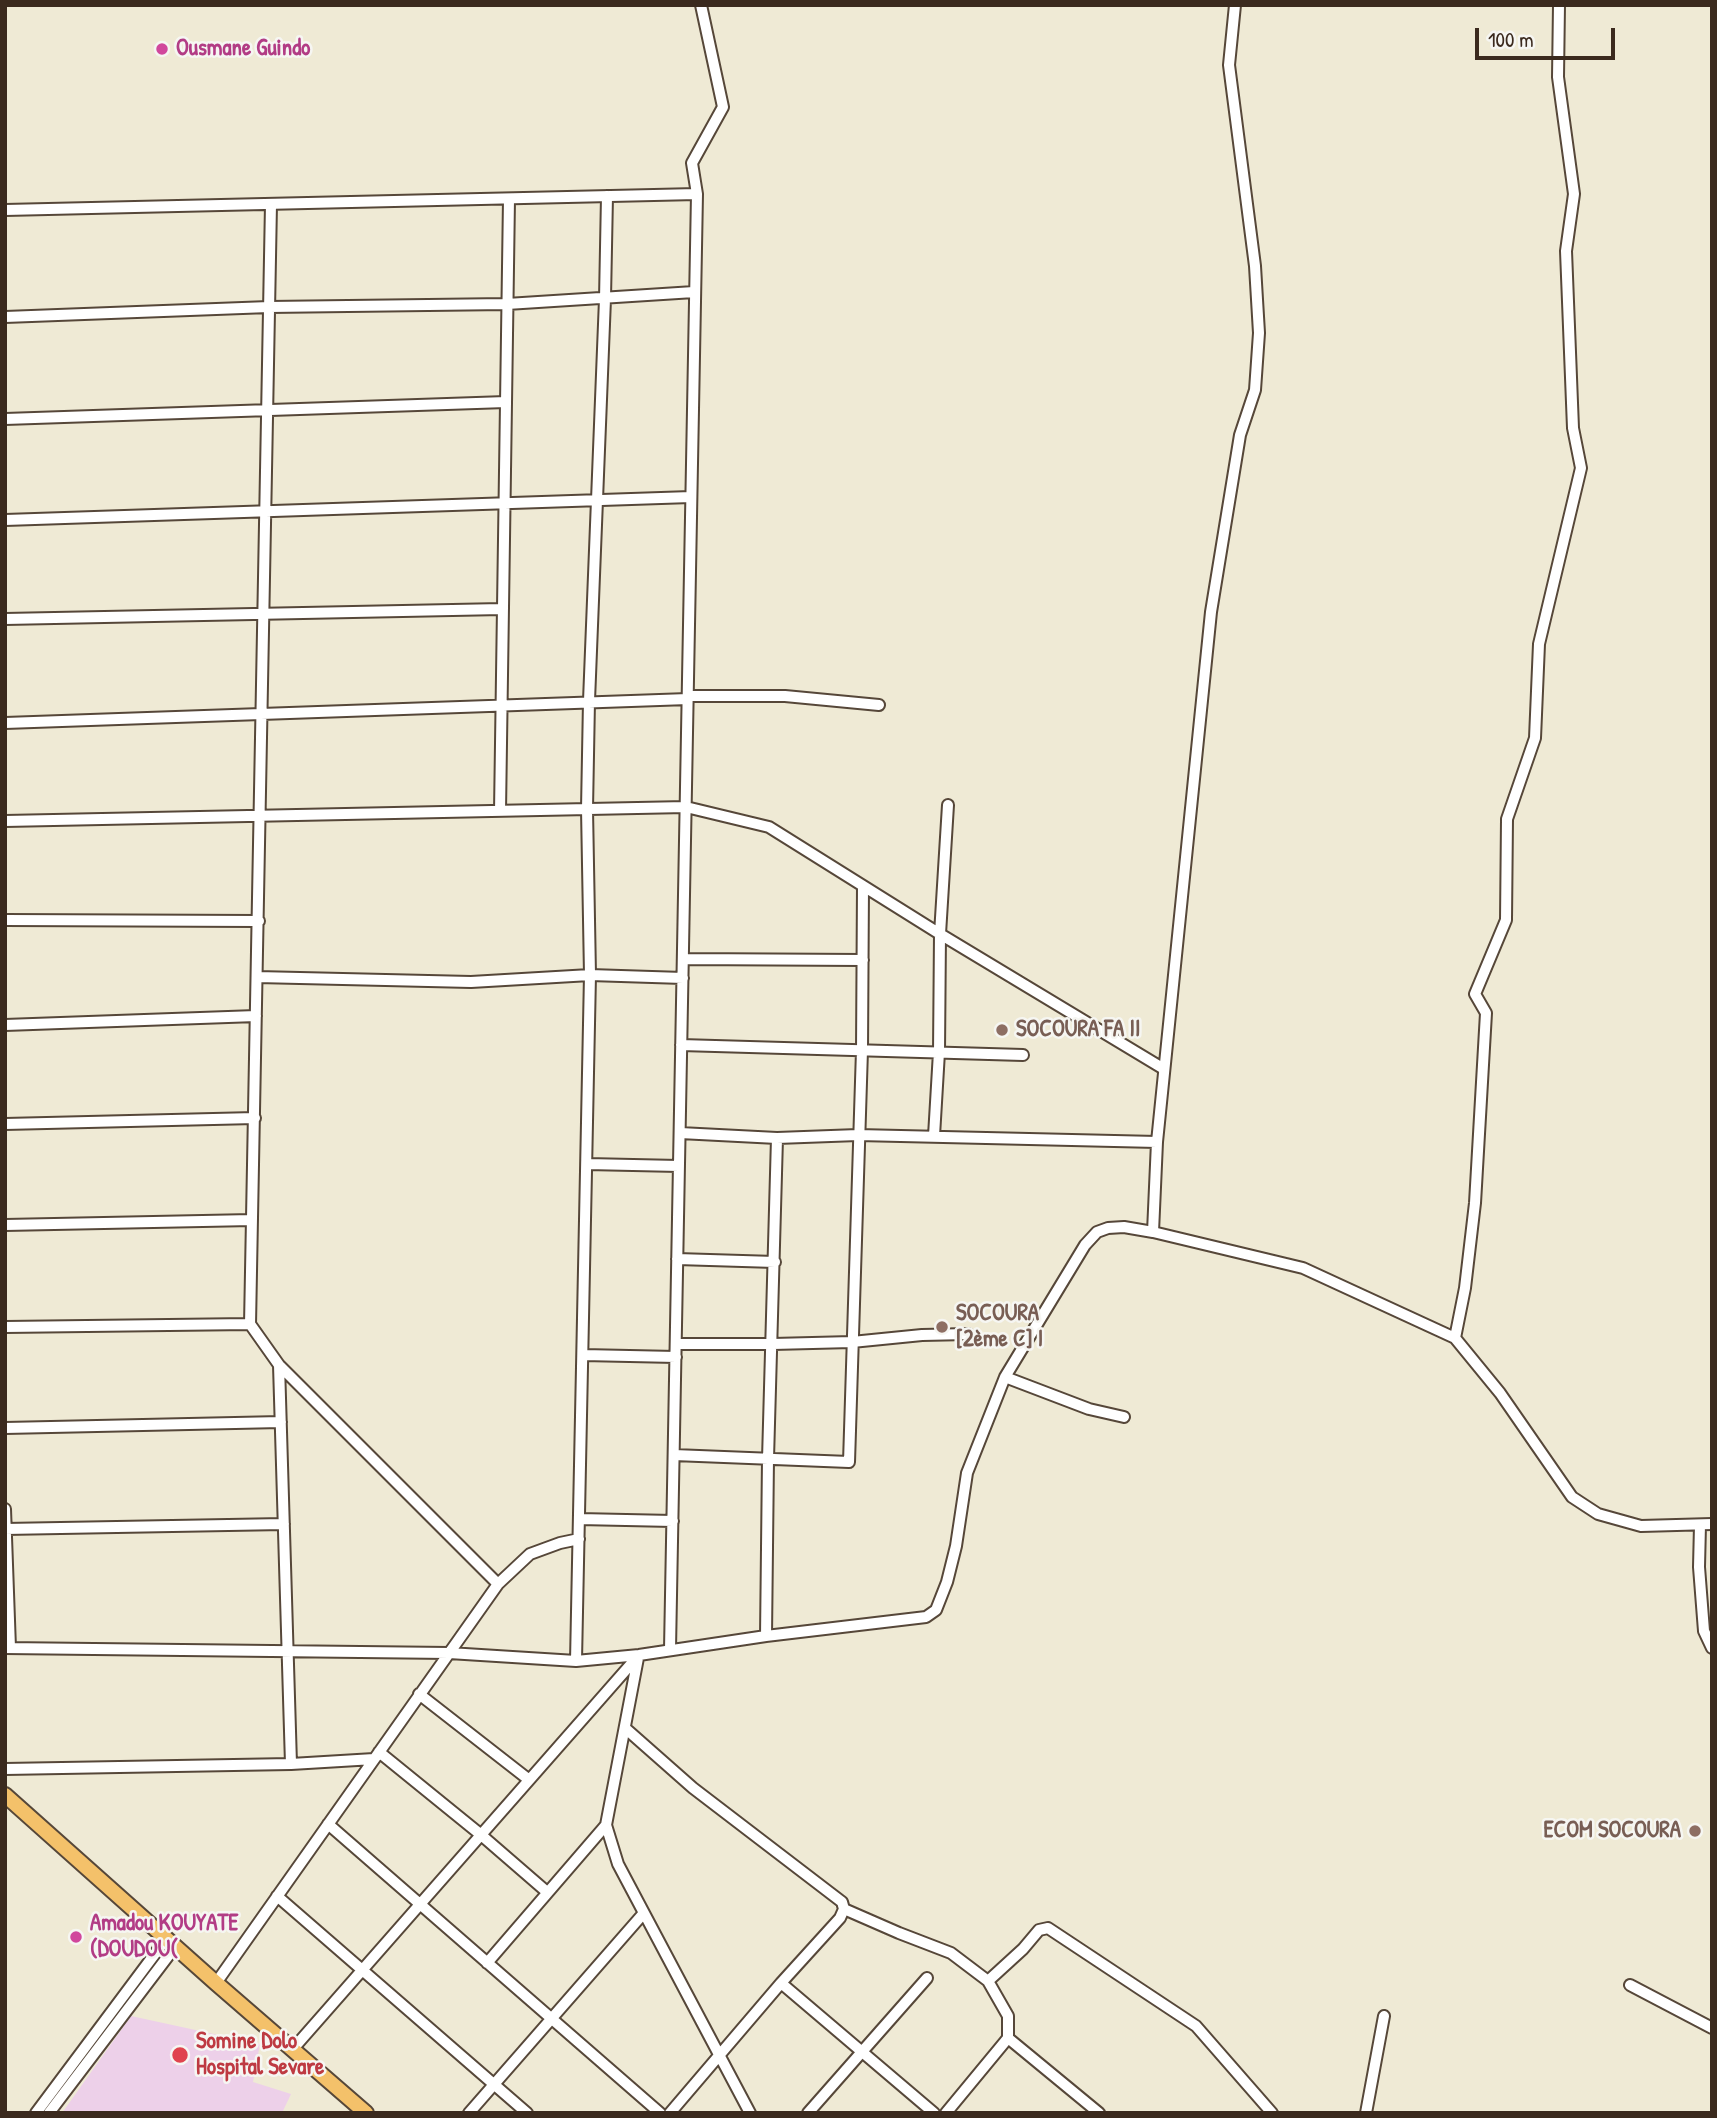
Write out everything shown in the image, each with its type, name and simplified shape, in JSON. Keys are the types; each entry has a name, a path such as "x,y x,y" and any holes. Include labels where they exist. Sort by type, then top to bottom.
{"main road":[{"path":"5,1795 366,2113"}],"street":[{"path":"670,1649 697,194 692,163 723,107 701,5"},
{"path":"1153,1232 1157,1142 1211,612 1240,435 1255,390 1259,333 1254,253 1230,65 1235,5"},
{"path":"1455,1338 1465,1287 1475,1203 1486,1013 1475,994 1506,920 1507,819 1535,738 1539,644 1581,468 1573,428 1566,251 1574,194 1558,77 1559,5"},
{"path":"5,210 697,194"},
{"path":"576,1661 590,975 587,809 589,701 607,196"},
{"path":"500,811 509,199"},
{"path":"271,205 250,1324 279,1365 498,1584"},
{"path":"5,317 269,307 507,304 694,292"},
{"path":"5,419 506,402"},
{"path":"5,520 691,497"},
{"path":"5,619 502,609"},
{"path":"5,723 688,697 785,696 878,705"},
{"path":"934,1136 939,1052 940,934 948,805"},
{"path":"5,821 686,807 769,827 1164,1069"},
{"path":"674,1455 849,1462 862,1050 863,886"},
{"path":"5,920 259,921"},
{"path":"683,959 863,960"},
{"path":"257,977 471,982 590,975 683,978"},
{"path":"5,1025 256,1016"},
{"path":"681,1045 1023,1055"},
{"path":"5,1124 255,1118"},
{"path":"680,1133 777,1138 858,1135 1157,1142"},
{"path":"766,1636 777,1138"},
{"path":"587,1164 679,1166"},
{"path":"5,1225 252,1220"},
{"path":"5,1509 7,1648 449,1653 576,1661 926,1617 936,1610 947,1582 956,1546 967,1473 1005,1377 1085,1245 1097,1232 1124,1227 1303,1268 1455,1338 1500,1392 1572,1497 1598,1514 1641,1526 1712,1524"},
{"path":"677,1259 775,1262"},
{"path":"5,1327 250,1324"},
{"path":"676,1344 852,1342 922,1335 968,1334"},
{"path":"583,1355 676,1357"},
{"path":"279,1365 292,1765"},
{"path":"1005,1377 1089,1409 1124,1417"},
{"path":"5,1428 281,1422"},
{"path":"579,1519 673,1521"},
{"path":"6,1529 284,1524"},
{"path":"1700,1525 1699,1567 1704,1631 1712,1648"},
{"path":"216,1983 498,1584 530,1555 579,1539"},
{"path":"639,1655 606,1825 618,1864 750,2113"},
{"path":"292,2050 639,1655"},
{"path":"419,1695 528,1779"},
{"path":"625,1728 693,1788 842,1902 845,1909 951,1953 988,1981 1008,2016 1008,2038 946,2113"},
{"path":"5,1769 292,1765 376,1756 480,1834 547,1892"},
{"path":"328,1824 660,2113"},
{"path":"487,1963 606,1825"},
{"path":"277,1896 527,2113"},
{"path":"670,2113 845,1909"},
{"path":"469,2113 643,1914"},
{"path":"988,1981 1023,1949 1039,1930 1048,1928 1196,2026 1272,2113"},
{"path":"36,2113 171,1943"},
{"path":"49,2113 171,1943"},
{"path":"808,2113 927,1978"},
{"path":"781,1983 934,2113"},
{"path":"1630,1986 1712,2028"},
{"path":"1366,2113 1384,2016"},
{"path":"1008,2038 1095,2112"}],"shaded area":[{"name":"Somine Dolo Hospital Sevare","path":"131,2016 260,2044 253,2082 291,2094 282,2113 62,2113"}],"place":[{"name":"Ousmane Guindo","path":"162,49"},
{"name":"SOCOURA FA II","path":"1002,1030"},
{"name":"SOCOURA [2ème C] I","path":"942,1327"},
{"name":"ECOM SOCOURA","path":"1695,1831"},
{"name":"Amadou KOUYATE (DOUDOU(","path":"76,1937"},
{"name":"Somine Dolo Hospital Sevare","path":"180,2055"}]}
